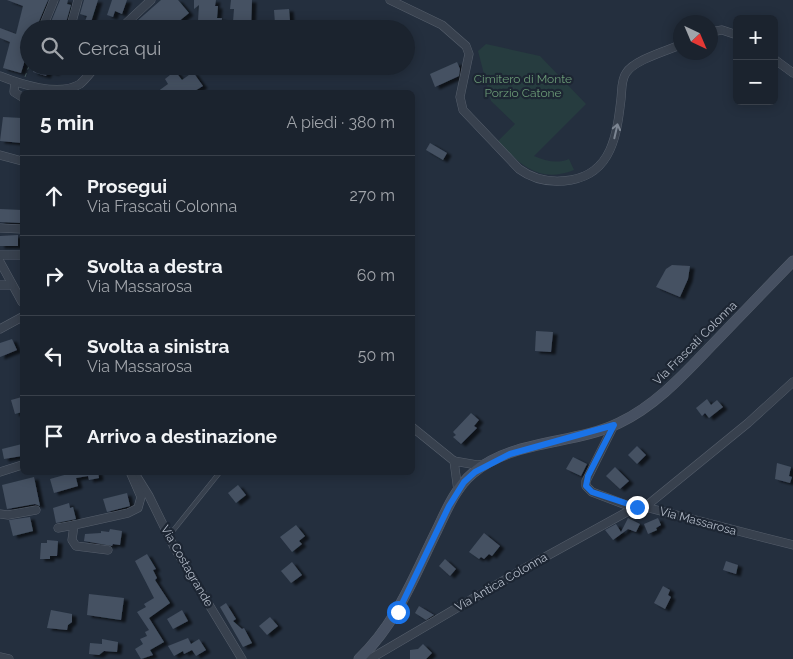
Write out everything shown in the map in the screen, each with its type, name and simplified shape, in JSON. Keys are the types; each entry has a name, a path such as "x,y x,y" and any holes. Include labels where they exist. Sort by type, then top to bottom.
{"street":[{"path":"46,20 54,0"},
{"path":"72,20 78,0"},
{"path":"130,20 151,0"},
{"path":"390,0 442,25 466,46 469,54 460,97 463,110 519,169 533,177 555,181 578,178 593,172 604,161 614,140 625,74 636,64 673,48"},
{"path":"718,31 733,33"},
{"path":"775,60 793,73"},
{"path":"0,76 19,83 45,88 74,86 88,75"},
{"path":"19,83 14,92 20,96"},
{"path":"0,155 20,160"},
{"path":"0,228 20,230"},
{"path":"0,254 20,255"},
{"name":"Via Frascati Colonna","path":"359,659 382,635 394,619 458,491 470,475 488,464 517,452 614,425 647,407 676,382 793,261"},
{"path":"0,262 20,299"},
{"path":"0,285 12,285"},
{"path":"0,329 20,318"},
{"path":"646,506 748,423 793,382"},
{"path":"614,425 588,476 586,486 592,492 634,508"},
{"path":"415,429 454,461 477,465 488,464"},
{"path":"454,461 458,491"},
{"path":"0,472 20,466"},
{"path":"58,528 128,513 138,508 141,497 131,475"},
{"name":"Via Costagrande","path":"136,475 149,496 168,537 242,659"},
{"name":"Via Massarosa","path":"634,508 646,506 793,545"},
{"name":"Via Antica Colonna","path":"370,659 525,568 634,508"},
{"path":"0,514 6,516 36,510"},
{"path":"74,525 72,540 76,546 108,550"},
{"path":"0,657 9,659"}],"lane":[{"path":"168,537 218,475"}],"path":[{"path":"19,83 24,75"}],"green space":[{"name":"Cimitero di Monte Porzio Catone","path":"486,44 540,56 586,104 534,156 552,161 569,159 574,170 550,175 531,170 514,158 498,141 515,124 491,101 478,51"}],"building":[{"path":"7,0 48,0 40,20 20,20 20,73 3,68 10,42 0,38 0,28 16,34 23,6"},
{"path":"60,0 68,0 67,4 71,5 67,20 52,20"},
{"path":"84,0 98,0 92,20 85,20 87,16 80,14"},
{"path":"112,0 127,0 122,14 115,11 113,17 107,15"},
{"path":"161,0 178,0 189,13 180,20 138,20"},
{"path":"194,0 216,0 215,6 218,6 217,18 222,18 222,20 198,20 199,5 194,9"},
{"path":"231,0 252,0 251,20 233,20 234,9 230,9"},
{"path":"289,9 290,20 275,20 274,10"},
{"path":"457,62 460,69 459,76 435,87 430,74"},
{"path":"170,75 178,75 182,80 189,75 195,75 203,86 196,90 160,90 168,84 165,79"},
{"path":"3,117 20,118 20,143 0,141"},
{"path":"430,143 447,153 443,160 426,150"},
{"path":"0,209 20,210 20,223 0,222"},
{"path":"18,235 18,246 0,246 0,236"},
{"path":"672,265 690,266 688,279 680,297 656,287 666,269"},
{"path":"536,331 553,332 551,352 535,351"},
{"path":"12,339 17,350 0,357 0,343"},
{"path":"20,398 20,413 15,414 11,400"},
{"path":"707,399 711,405 717,400 723,407 709,418 705,413 702,416 696,408"},
{"path":"471,413 479,420 474,426 477,428 461,444 453,437 456,435 453,432"},
{"path":"20,444 20,456 4,459 2,449"},
{"path":"637,446 646,455 637,464 628,455"},
{"path":"573,457 587,464 581,476 566,469"},
{"path":"777,463 791,467 789,476 792,477 790,483 775,479"},
{"path":"615,467 629,481 620,489 606,476"},
{"path":"64,475 98,475 99,478 89,480 88,476 76,478 78,486 54,493 50,479"},
{"path":"34,477 40,506 35,504 7,509 2,485"},
{"path":"238,485 246,495 236,503 228,493"},
{"path":"127,493 130,506 107,512 103,499"},
{"path":"69,503 70,508 73,507 76,519 56,523 53,508"},
{"path":"30,517 33,531 13,536 9,520"},
{"path":"628,518 640,524 636,532 628,529 613,540 605,530 616,524 621,532"},
{"path":"658,518 661,525 656,528 657,530 648,534 644,524"},
{"path":"296,525 305,536 299,541 302,544 292,552 280,537"},
{"path":"110,529 122,531 120,545 113,544 112,546 84,541 85,534 101,533 101,531 109,532"},
{"path":"484,533 500,546 492,556 489,554 484,559 481,557 479,559 469,552"},
{"path":"47,540 58,541 57,556 50,556 50,559 40,559 41,543 47,543"},
{"path":"147,554 156,569 153,570 157,578 155,580 170,603 149,618 164,642 150,650 153,655 141,659 135,649 143,644 140,639 147,636 145,632 149,630 137,612 146,607 144,604 154,598 135,561"},
{"path":"445,559 456,569 450,576 439,566"},
{"path":"726,561 738,565 736,574 723,570"},
{"path":"292,562 302,575 291,583 281,571"},
{"path":"663,586 670,590 668,595 671,597 665,609 654,603"},
{"path":"89,594 124,598 121,620 87,615"},
{"path":"226,603 236,619 233,621 242,629 244,628 252,643 243,647 220,607"},
{"path":"419,606 434,615 426,620 415,613"},
{"path":"51,610 72,614 72,622 68,625 67,630 47,628"},
{"path":"182,610 188,621 173,629 167,619"},
{"path":"270,617 278,626 267,635 259,626"},
{"path":"188,638 191,644 199,639 206,650 196,656 192,650 184,654 183,651 174,656 168,646"},
{"path":"102,639 118,642 117,652 104,651 99,655 89,654 90,643 102,644"},
{"path":"423,644 432,653 426,659 410,659 410,650 418,649"}],"route":[{"path":"398,612 441,522 461,487 475,472 501,458 614,425 588,476 586,486 592,492 634,508 637,507"}]}
